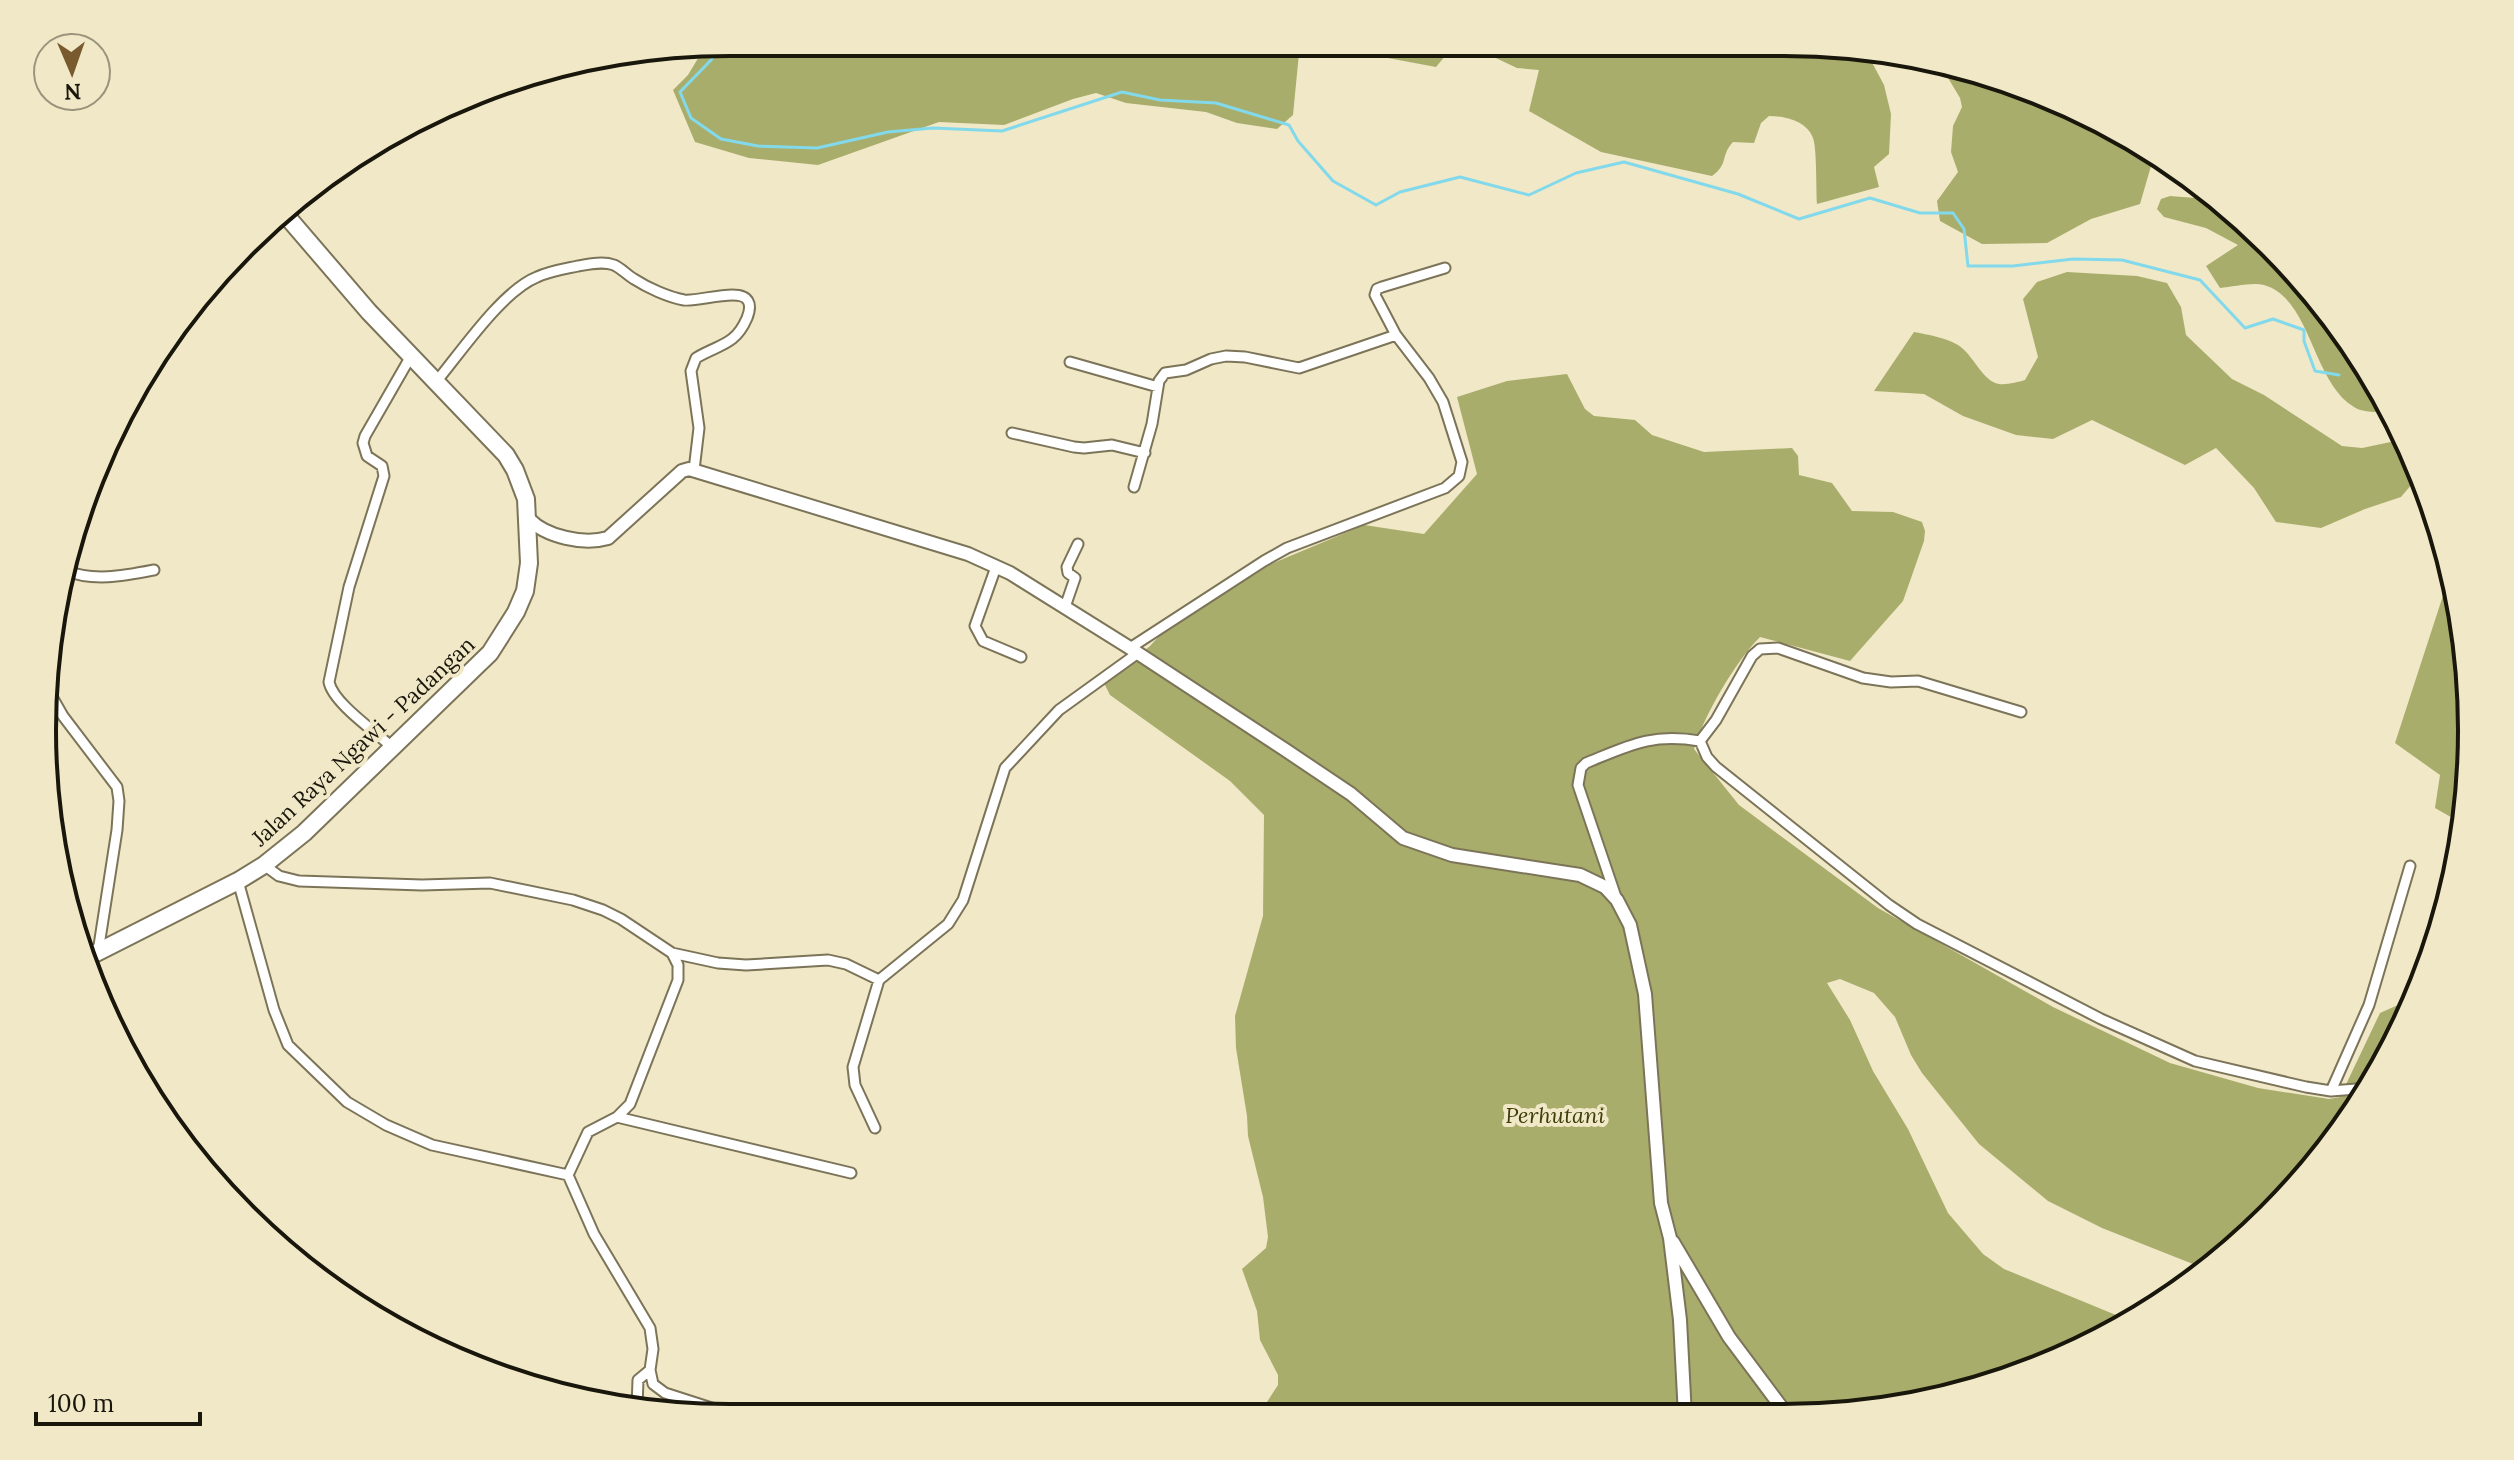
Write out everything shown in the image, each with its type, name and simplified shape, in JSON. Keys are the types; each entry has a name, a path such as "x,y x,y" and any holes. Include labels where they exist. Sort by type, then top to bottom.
{"highway":[{"name":"Jalan Raya Ngawi - Padangan","path":"94,954 238,881 304,833 490,653 511,622 525,591 529,563 529,519 522,486 506,455 338,279 290,220"}],"street":[{"path":"436,382 514,292 534,278 562,269 612,264 633,279 682,299 742,295 749,304 743,326 734,339 696,358 691,371 699,428 694,470"},
{"path":"875,1128 855,1085 853,1067 879,980 939,932 956,912 963,900 1000,780 1011,759 1059,710 1134,650 1264,561 1287,548 1445,488 1459,476 1462,462 1443,402 1396,335 1375,295 1377,289 1445,268"},
{"path":"1134,487 1145,453 1158,387 1165,373 1186,370 1219,357 1245,357 1299,368 1396,335"},
{"path":"392,747 341,701 330,689 329,682 349,587 384,476 382,466 367,456 363,443 411,356"},
{"path":"1070,362 1158,387"},
{"path":"1012,433 1074,447 1112,445 1145,453"},
{"path":"529,519 538,529 558,536 595,541 608,538 682,471 694,470 956,550 1024,580 1134,650 1351,794 1403,838 1452,855 1580,875 1605,887 1617,900"},
{"path":"1065,607 1075,578 1068,573 1067,567 1078,544"},
{"path":"996,567 975,626 983,641 1021,657"},
{"path":"75,574 109,577 154,570"},
{"path":"1700,741 1716,720 1752,656 1768,647 1863,678 1891,682 1918,681 2021,712"},
{"path":"57,705 117,787 117,830 93,950"},
{"path":"1684,1404 1680,1320 1670,1238 1661,1203 1645,994 1630,925 1617,900 1578,785 1581,768 1586,763 1646,739 1700,741"},
{"path":"1700,741 1707,757 1716,767 1889,905 1948,942 2134,1035 2195,1061 2331,1091 2354,1089"},
{"path":"264,865 279,876 299,881 422,885 490,883 603,910 672,953 718,963 746,965 828,960 846,964 879,980"},
{"path":"2331,1091 2369,1005 2410,866"},
{"path":"238,881 274,1010 288,1045 347,1102 386,1125 432,1145 568,1175"},
{"path":"672,953 678,965 678,980 634,1096 626,1110 588,1132 568,1175 594,1234 650,1328 653,1384 665,1393 695,1403"},
{"path":"617,1117 851,1173"},
{"path":"1670,1238 1729,1337 1779,1404"},
{"path":"637,1397 638,1380 650,1370"}],"green space":[{"path":"1299,56 1293,115 1277,129 1237,123 1206,112 1126,103 1096,93 1004,125 939,122 818,165 749,158 695,142 673,90 688,75 699,57"},
{"path":"1377,56 1445,56 1436,67"},
{"path":"1492,56 1784,56 1872,62 1884,85 1891,114 1889,154 1874,167 1879,187 1817,204 1813,138 1806,127 1795,121 1769,116 1761,123 1754,143 1733,142 1721,168 1712,176 1601,152 1529,111 1539,70 1517,68"},
{"path":"1947,76 2042,107 2121,146 2151,166 2140,204 2091,219 2047,243 1982,244 1940,221 1937,201 1958,172 1951,152 1953,126 1962,107"},
{"path":"2170,196 2198,198 2261,253 2319,320 2378,412 2357,409 2340,395 2292,306 2280,293 2259,284 2220,288 2206,266 2238,245 2206,228 2164,217 2157,209 2161,199"},
{"path":"2067,272 2137,276 2167,283 2181,307 2186,335 2232,379 2264,395 2342,446 2362,448 2393,442 2412,484 2401,497 2321,528 2276,522 2254,488 2216,448 2185,465 2092,420 2053,439 2016,435 1963,416 1924,394 1874,391 1914,332 1958,345 1993,382 2005,384 2025,380 2038,357 2023,299 2037,282"},
{"name":"Perhutani","path":"1567,374 1585,409 1594,416 1635,420 1652,435 1704,452 1792,448 1798,456 1799,475 1832,483 1852,511 1893,512 1922,522 1924,541 1903,601 1850,661 1760,637 1722,689 1694,749 1739,805 1878,908 2053,1007 2170,1063 2258,1088 2329,1099 2340,1097 2380,1013 2399,1004 2368,1067 2319,1140 2261,1207 2194,1265 2102,1228 2048,1201 1979,1144 1922,1073 1895,1017 1874,993 1840,979 1827,983 1850,1020 1873,1071 1908,1129 1948,1213 1983,1254 2004,1269 2118,1316 2042,1353 1958,1381 1915,1391 1828,1403 1268,1404 1278,1385 1278,1375 1260,1340 1257,1311 1242,1269 1266,1248 1268,1237 1263,1197 1248,1136 1236,1048 1235,1016 1263,916 1264,815 1230,781 1110,695 1104,683 1161,634 1271,564 1364,525 1424,534 1477,474 1457,397 1507,381"},
{"path":"2444,593 2457,686 2457,774 2452,818 2435,808 2440,775 2395,743"}],"waterway":[{"path":"712,59 680,92 691,118 721,139 758,146 817,148 888,132 933,128 1002,131 1122,92 1160,100 1216,103 1289,125 1298,141 1333,181 1376,205 1400,192 1460,177 1529,195 1576,173 1624,162 1738,194 1799,219 1870,198 1920,213 1953,213 1964,229 1968,266 2013,266 2073,259 2122,260 2200,280 2245,328 2273,319 2304,330 2304,341 2315,371 2339,375"}]}
